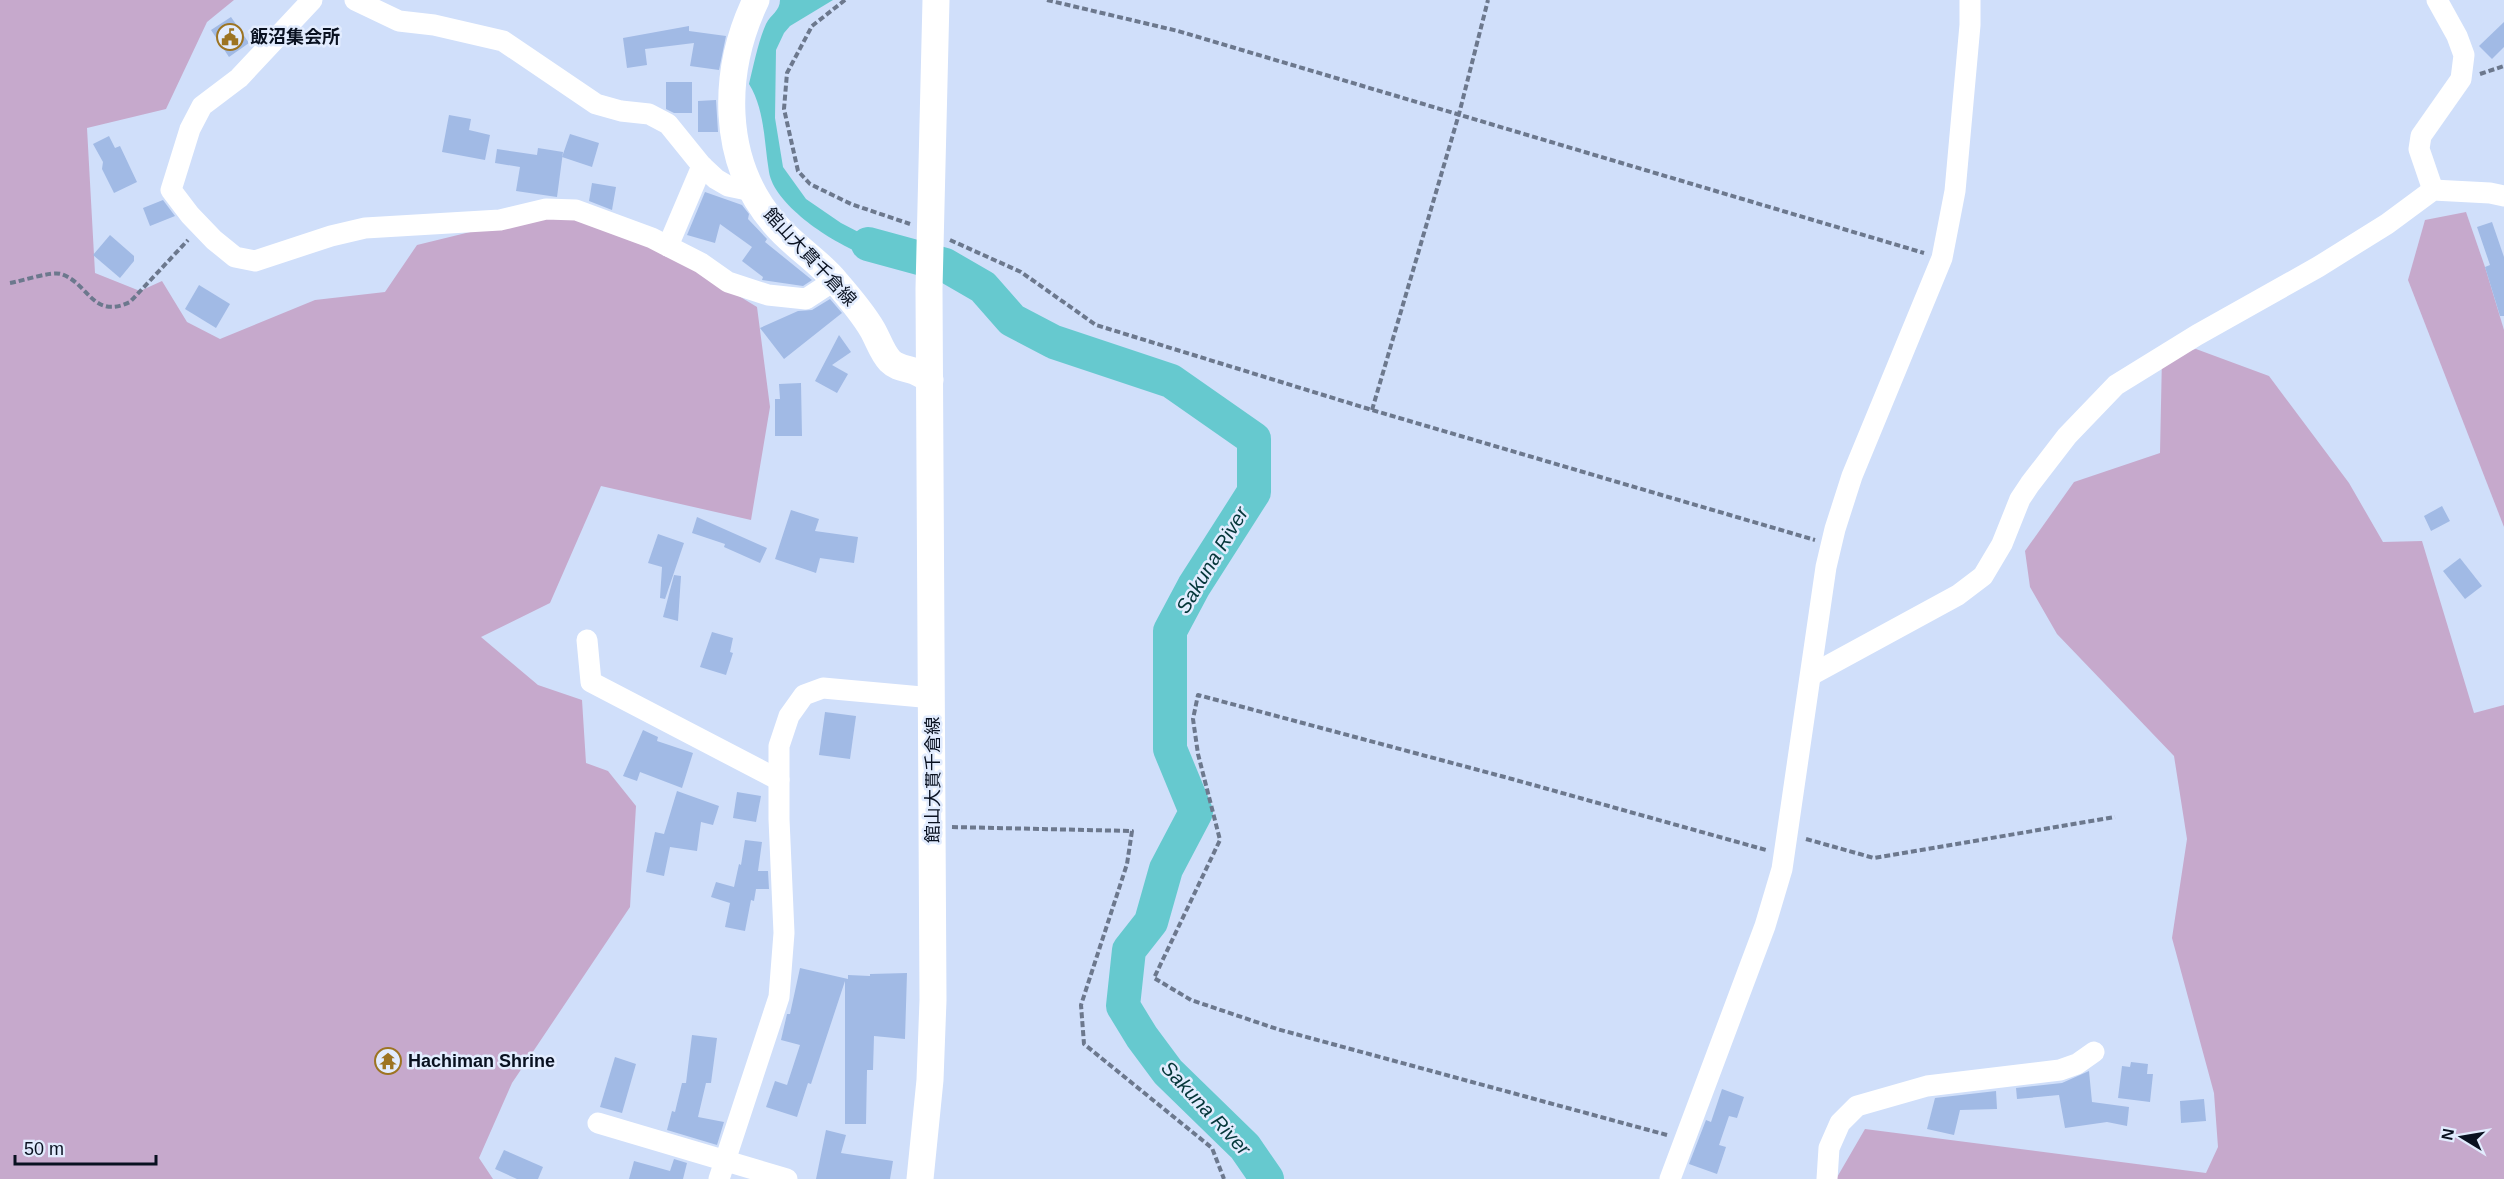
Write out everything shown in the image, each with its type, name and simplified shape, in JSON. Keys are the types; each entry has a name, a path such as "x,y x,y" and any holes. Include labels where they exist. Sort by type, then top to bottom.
{"main road":[{"name":"館山大貫千倉線","path":"756,0 741,42 730,100 735,143 752,191 785,236 835,280 865,319 889,360 898,368 915,371 930,380"},
{"name":"館山大貫千倉線","path":"920,1179 930,1080 932,1011 933,698 929,289 936,0"}],"street":[{"path":"312,0 239,78 202,106 190,129 171,190 201,226 235,257 255,261 331,236 364,228 500,220 546,208 576,210 619,225 701,263 729,282 768,295 806,299 835,280"},
{"path":"355,0 399,21 434,25 502,41 596,104 621,111 649,114 668,124 702,166 728,186 752,191"},
{"path":"1670,1179 1765,926 1784,855 1831,545 1852,476 1942,258 1955,190 1970,25 1970,0"},
{"path":"2433,190 2419,149 2421,136 2461,78 2464,55 2457,36 2437,0"},
{"path":"668,246 702,166"},
{"path":"1811,675 1958,595 1983,576 2002,544 2020,499 2030,484 2067,436 2116,385 2197,335 2318,267 2387,224 2433,190 2490,193 2504,196"},
{"path":"587,640 591,682 779,780"},
{"path":"722,1169 779,997 784,933 779,746 789,716 804,696 823,687 933,698"},
{"path":"1827,1179 1829,1148 1840,1123 1857,1106 1927,1086 2060,1070 2077,1064 2094,1052"},
{"path":"598,1123 722,1169 787,1179"}],"path":[{"path":"845,0 812,26 787,73 784,109 798,171 810,184 851,204 1021,272 1096,325 1372,410 1831,545"},
{"path":"1047,0 1178,31 1942,258"},
{"path":"1372,410 1459,114 1488,0"},
{"path":"10,284 60,274 68,277 99,304 112,308 122,306 130,302 201,226"},
{"path":"1685,1139 1277,1029 1191,1000 1154,978 1220,840 1198,754 1193,719 1198,695 1784,855"},
{"path":"1788,834 1874,858 2115,817"},
{"path":"933,827 1132,831 1127,864 1082,1005 1084,1044 1212,1148 1224,1179"}],"shaded area":[{"path":"0,0 234,0 207,22 166,109 87,128 95,273 140,291 162,281 187,322 220,339 315,300 385,292 417,245 552,212 665,251 757,307 770,407 751,520 601,486 550,603 481,637 538,685 582,700 586,763 608,771 636,806 630,907 512,1083 479,1158 493,1179 0,1179"},
{"path":"780,0 833,0 790,26 776,50 775,118 783,167 806,199 841,223 868,237 915,248 914,268 856,251 832,239 792,208 773,184 769,172 761,115 749,84 763,31 779,7"},
{"path":"2466,212 2504,330 2504,527 2408,280 2425,220"},
{"path":"2196,349 2269,376 2349,483 2383,542 2422,541 2474,713 2504,705 2504,1179 1836,1179 1865,1129 2206,1173 2218,1147 2214,1093 2172,938 2187,839 2174,756 2057,634 2030,587 2025,551 2074,482 2160,453 2162,356"}],"building":[{"name":"飯沼集会所","path":"231,17 249,43 229,57 211,30"},
{"path":"2504,22 2504,47 2492,59 2479,46"},
{"path":"689,26 689,31 726,36 719,70 690,66 694,43 645,49 647,65 627,68 623,38"},
{"path":"666,82 692,82 692,113 674,113 666,109"},
{"path":"716,100 718,132 698,132 698,101"},
{"path":"449,115 471,119 469,130 490,135 485,160 442,152"},
{"path":"570,134 599,143 592,167 562,157"},
{"path":"109,136 115,148 120,146 137,182 114,193 102,169 103,162 93,144"},
{"path":"538,148 563,152 557,197 516,191 520,167 495,163 497,149 537,155"},
{"path":"592,183 616,187 612,210 589,201"},
{"path":"705,192 742,205 749,214 748,219 767,239 765,242 812,280 803,286 762,280 763,277 742,261 752,247 720,224 715,243 687,235"},
{"path":"163,200 175,216 150,226 143,208"},
{"path":"2492,222 2504,257 2504,316 2500,316 2485,267 2490,265 2477,227"},
{"path":"110,235 134,256 134,261 120,278 93,255"},
{"path":"199,285 230,304 216,328 185,309"},
{"path":"830,299 842,313 784,359 760,328 798,311 812,310"},
{"path":"839,335 851,352 832,365 848,374 837,393 815,381"},
{"path":"801,383 802,436 775,436 775,399 780,399 779,384"},
{"path":"2442,506 2450,521 2431,531 2424,516"},
{"path":"791,510 819,519 815,531 858,537 854,563 820,558 816,573 775,559"},
{"path":"697,517 767,548 760,563 724,547 725,544 692,533"},
{"path":"658,534 684,543 665,599 660,598 662,567 648,563"},
{"path":"2460,558 2482,586 2465,599 2443,571"},
{"path":"674,575 681,576 678,621 663,617"},
{"path":"712,632 733,638 730,652 733,653 726,675 700,667"},
{"path":"825,712 856,716 850,759 819,755"},
{"path":"643,730 658,737 657,741 693,753 682,788 640,772 637,781 623,776"},
{"path":"677,791 719,806 713,825 701,822 697,851 670,847 664,876 646,872 655,832 664,834"},
{"path":"737,792 761,796 756,822 733,818"},
{"path":"745,840 762,842 758,871 768,871 769,889 756,889 754,901 751,900 745,931 725,927 730,903 711,897 716,882 734,887 739,864 741,865"},
{"path":"800,968 848,979 848,975 907,973 905,1039 874,1036 873,1070 867,1070 866,1124 845,1124 845,981 811,1084 808,1083 797,1117 766,1107 775,1081 787,1085 800,1045 781,1040 787,1014 790,1014"},
{"path":"692,1035 717,1038 711,1083 706,1083 698,1117 724,1122 717,1145 667,1130 672,1111 675,1112 682,1083 686,1083"},
{"name":"Hachiman Shrine","path":"384,1050 399,1055 392,1072 378,1067"},
{"path":"615,1057 636,1064 622,1113 600,1107"},
{"path":"2131,1062 2148,1064 2147,1074 2153,1074 2150,1102 2118,1098 2122,1066 2130,1067"},
{"path":"2089,1071 2092,1102 2129,1107 2127,1126 2107,1122 2065,1128 2059,1095 2017,1099 2016,1088 2062,1083"},
{"path":"1722,1089 1744,1097 1737,1118 1729,1116 1719,1145 1726,1147 1717,1174 1689,1164 1706,1120 1711,1122"},
{"path":"1996,1091 1997,1109 1960,1110 1954,1135 1927,1129 1935,1098"},
{"path":"2204,1099 2206,1121 2181,1123 2180,1101"},
{"path":"826,1130 846,1135 841,1153 893,1161 890,1179 816,1179"},
{"path":"504,1150 543,1167 538,1179 517,1179 495,1169"},
{"path":"674,1159 687,1163 683,1179 629,1179 634,1161 670,1171"}],"waterway":[{"name":"Sakuna River","path":"868,244 945,265 983,287 1012,320 1054,342 1171,381 1254,439 1254,492 1194,586 1170,631 1170,749 1196,812 1166,869 1151,922 1129,950 1123,1006 1168,1072 1245,1147 1267,1179"}],"place":[{"name":"飯沼集会所","path":"230,37"},
{"name":"Hachiman Shrine","path":"388,1061"}]}
